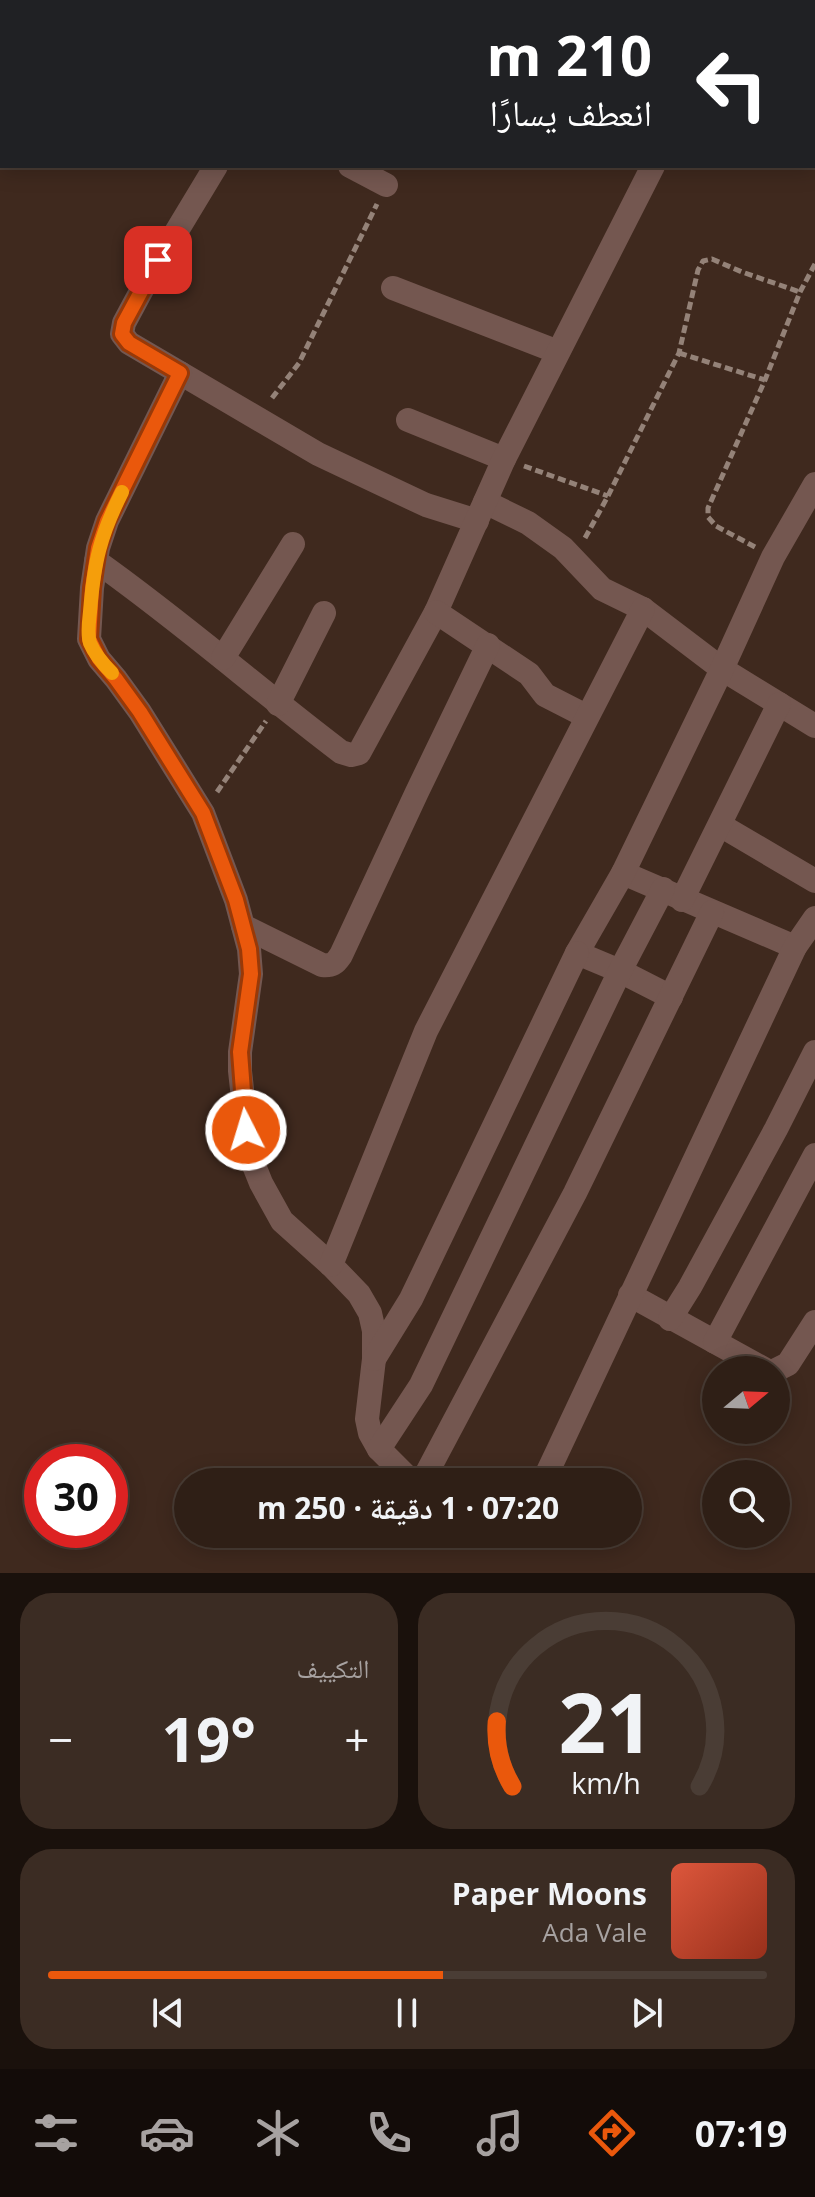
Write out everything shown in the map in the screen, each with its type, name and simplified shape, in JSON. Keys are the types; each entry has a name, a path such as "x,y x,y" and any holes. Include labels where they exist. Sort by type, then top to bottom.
{"street":[{"path":"215,168 124,323 122,334 129,343 318,454 426,505 481,512 528,523 574,558 602,589 643,609 722,669 779,704 813,719"},
{"path":"354,168 386,185"},
{"path":"96,561 341,752 351,755 359,753 436,612 504,459 652,168"},
{"path":"393,288 558,352"},
{"path":"180,373 107,521 96,561 89,639 99,659 140,712 203,813 236,900 249,949 251,974 240,1052 249,1153 282,1221 359,1294 370,1313 374,1331 374,1359 367,1419 370,1433 379,1449 398,1468"},
{"path":"408,420 504,459"},
{"path":"374,1359 411,1299 577,953 623,873 773,557 815,484"},
{"path":"223,658 293,544"},
{"path":"331,1265 426,1031 643,609"},
{"path":"436,612 529,674 545,695 586,716"},
{"path":"278,704 324,613"},
{"path":"243,926 322,965 336,963 488,645"},
{"path":"379,1449 421,1385 620,971 720,825 779,704"},
{"path":"720,825 815,881"},
{"path":"623,873 795,947"},
{"path":"429,1468 575,1193 712,912"},
{"path":"550,1468 795,947 815,918"},
{"path":"577,953 671,997"},
{"path":"670,1319 762,1155 815,1052"},
{"path":"715,1342 815,1155"},
{"path":"630,1295 740,1356"},
{"path":"790,1361 815,1322"}],"path":[{"path":"257,418 299,363 386,185"},
{"path":"574,558 679,353 698,270 703,261 712,259 800,292"},
{"path":"773,557 716,526 708,517 708,508 800,292 815,264"},
{"path":"679,353 765,380"},
{"path":"504,459 608,496"},
{"path":"203,813 278,704"}],"slow traffic":[{"path":"112,673 99,659 89,639 89,620 98,548 122,492"}],"route":[{"path":"158,260 124,323 122,334 129,343 180,373 107,521 98,548 89,639 99,659 140,712 203,813 236,900 249,949 251,974 240,1052 246,1130"}]}
